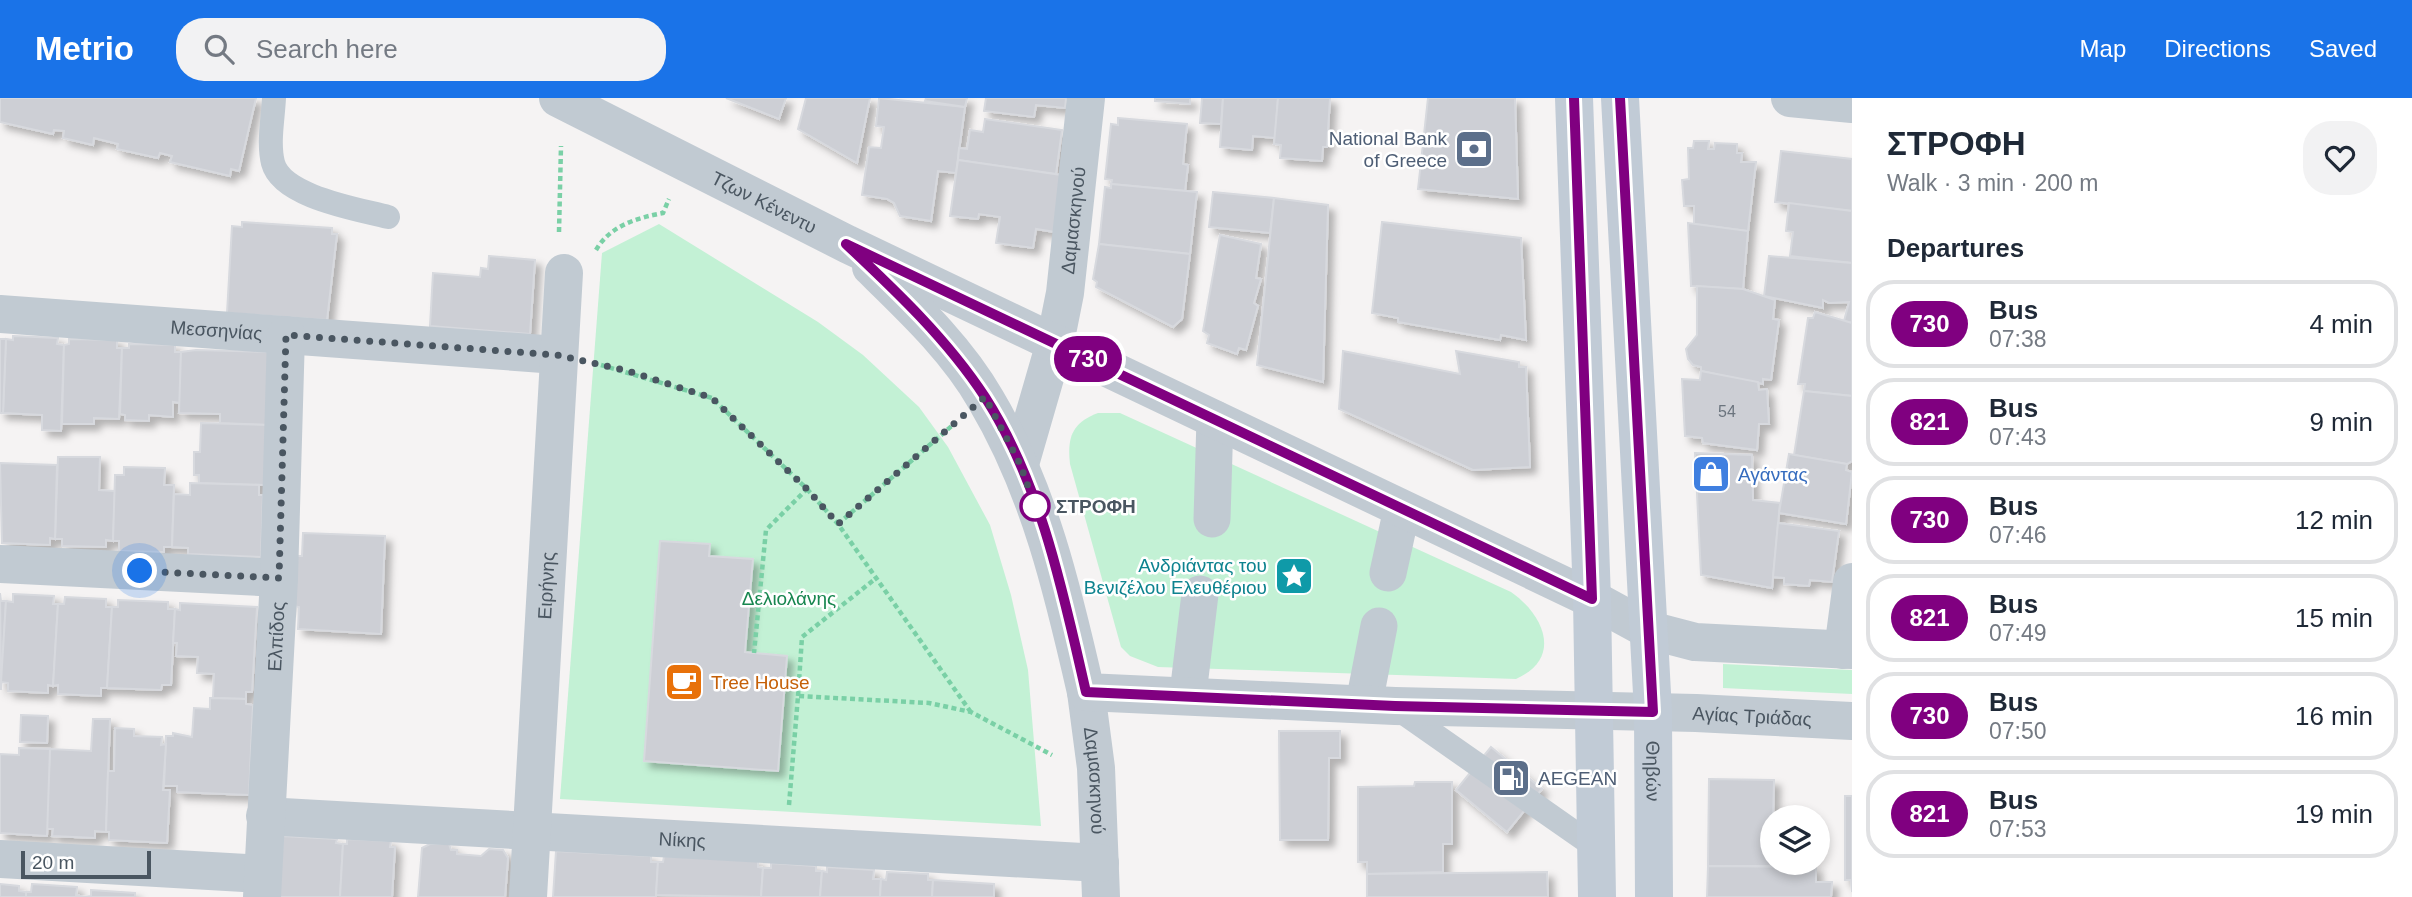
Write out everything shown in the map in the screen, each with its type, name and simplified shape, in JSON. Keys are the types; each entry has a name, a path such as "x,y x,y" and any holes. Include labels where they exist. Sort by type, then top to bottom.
{"main road":[{"path":"1574,98 1592,599 1597,897"},
{"name":"Θηβών","path":"1620,98 1641,534 1653,712 1654,897"}],"street":[{"name":"Δαμασκηνού","path":"1020,464 1055,343 1065,293 1086,98"},
{"path":"1790,98 1852,104"},
{"name":"Τζων Κένεντυ","path":"560,99 846,244 1592,599 1648,630 1695,642 1848,650"},
{"name":"Δαμασκηνού","path":"846,244 920,314 985,397 1020,464 1064,597 1086,692 1096,768 1100,880"},
{"name":"Ειρήνης","path":"527,897 557,355 564,273"},
{"name":"Μεσσηνίας","path":"0,314 557,355"},
{"name":"Ελπίδος","path":"262,886 279,578 286,335"},
{"path":"1212,519 1215,419"},
{"path":"1388,573 1402,509"},
{"path":"0,564 279,578"},
{"path":"1848,650 1852,582"},
{"path":"1188,694 1200,594"},
{"path":"1379,626 1379,705"},
{"path":"1086,692 1188,694 1379,705 1653,712"},
{"name":"Αγίας Τριάδας","path":"1653,712 1852,721"},
{"name":"Νίκης","path":"265,816 786,844 1100,880"},
{"path":"0,859 262,886"}],"lane":[{"path":"274,98 271,150 274,167 287,183 304,194 388,217"},
{"path":"1379,705 1598,849"}],"path":[{"path":"560,99 559,253 564,273 592,257 605,235 639,217 663,214 683,161"},
{"path":"557,355 628,371 712,398 807,489 838,524 971,712"},
{"path":"838,524 985,397"},
{"path":"754,653 766,530 807,489"},
{"path":"786,844 802,637 875,579"},
{"path":"798,696 929,703 971,712 1041,752 1096,768"}],"green space":[{"name":"Δελιολάνης","path":"659,224 818,322 863,355 919,407 948,447 990,525 1011,595 1028,670 1041,826 560,799 602,253"},
{"path":"1098,413 1120,413 1511,592 1523,601 1539,624 1544,636 1540,660 1531,670 1516,679 1158,667 1130,656 1121,647 1070,464 1069,446 1073,432 1082,421"},
{"path":"1723,664 1852,670 1852,694 1723,688"}],"building":[{"path":"0,98 256,98 239,171 231,169 230,176 170,162 172,156 160,153 158,158 117,149 118,144 94,138 93,145 63,138 64,131 54,130 53,134 0,122"},
{"path":"726,98 786,98 779,119"},
{"path":"806,98 870,98 857,163 798,129"},
{"path":"879,98 965,107 956,173 938,171 931,221 900,216 894,203 887,199 862,195 869,147 881,148 884,127 876,126"},
{"path":"926,98 967,98 965,107 925,101"},
{"path":"986,98 1066,98 1065,108 1036,105 1034,117 984,111"},
{"path":"1155,98 1190,98 1190,104 1155,101"},
{"path":"1202,98 1223,98 1221,124 1200,123"},
{"path":"1223,98 1278,98 1275,138 1253,136 1252,150 1220,147"},
{"path":"1278,98 1330,98 1327,147 1323,147 1322,161 1280,158 1281,145 1274,144"},
{"path":"1428,98 1515,98 1518,199 1418,189"},
{"path":"1118,118 1187,124 1183,164 1188,165 1185,191 1111,184 1112,180 1105,179 1111,124 1118,125"},
{"path":"985,119 1062,130 1056,174 958,160 959,148 967,149 970,130 983,132"},
{"path":"1694,141 1709,141 1708,149 1714,149 1715,143 1737,144 1737,153 1742,153 1741,162 1756,162 1748,231 1694,224 1694,206 1684,206 1682,180 1689,179 1688,148 1693,148"},
{"path":"1781,151 1852,159 1852,211 1775,202"},
{"path":"958,160 1068,176 1055,232 1036,229 1033,248 996,243 1000,217 979,214 978,219 950,216"},
{"path":"1111,184 1197,192 1190,254 1099,244 1105,187 1111,188"},
{"path":"1213,192 1274,198 1270,233 1209,227"},
{"path":"1274,198 1328,205 1323,382 1257,365"},
{"path":"1789,203 1852,211 1852,263 1790,256 1793,232 1786,231"},
{"path":"242,222 332,228 332,234 337,234 327,320 227,313 232,226 242,227"},
{"path":"1382,222 1521,238 1526,340 1501,335 1500,340 1398,322 1398,318 1372,313"},
{"path":"1688,223 1748,231 1743,289 1691,286"},
{"path":"1220,235 1261,244 1256,278 1261,279 1254,303 1258,306 1246,350 1239,348 1237,354 1207,343 1209,335 1203,331"},
{"path":"1099,244 1190,254 1182,319 1173,327 1096,287 1097,282 1093,279"},
{"path":"489,256 535,260 530,334 430,326 433,273 480,277 481,268 488,269"},
{"path":"1769,256 1852,263 1852,323 1844,321 1849,302 1829,303 1823,300 1823,308 1764,296"},
{"path":"1697,286 1743,289 1775,300 1773,319 1779,320 1771,380 1763,379 1763,384 1701,371 1701,367 1693,365 1688,359 1686,349 1697,335"},
{"path":"1815,312 1852,323 1852,396 1804,391 1805,384 1798,384 1808,318 1813,318"},
{"path":"13,336 58,338 57,344 64,345 61,431 42,430 42,415 3,413 6,339 13,340"},
{"path":"0,339 6,339 3,413 0,413"},
{"path":"69,339 117,340 117,348 122,348 119,419 94,418 94,424 62,424 64,345 69,344"},
{"path":"129,344 175,345 175,352 181,352 180,403 173,402 173,417 149,415 149,421 125,420 125,415 120,414 122,348 129,348"},
{"path":"1343,351 1460,374 1456,351 1519,362 1519,367 1526,367 1530,467 1473,470 1339,409"},
{"path":"181,352 270,352 268,425 220,423 220,414 179,413"},
{"path":"1701,371 1758,382 1759,390 1767,389 1769,424 1759,424 1757,450 1703,443 1702,438 1685,436 1682,379 1700,380"},
{"path":"1804,391 1852,396 1852,461 1847,464 1794,455"},
{"path":"201,423 268,425 265,485 199,483 199,475 194,475 194,452 200,452"},
{"path":"1695,453 1752,455 1753,500 1780,503 1772,588 1701,575"},
{"path":"1789,454 1847,464 1846,470 1852,472 1846,524 1779,513"},
{"path":"58,457 100,457 99,490 115,491 113,541 106,540 106,547 62,546 62,539 55,539"},
{"path":"0,463 57,465 55,539 50,538 50,545 2,543"},
{"path":"124,467 165,468 164,485 174,485 172,547 164,547 164,552 119,551 119,541 113,541 115,475 124,475"},
{"path":"190,483 259,485 259,495 263,495 261,557 188,554 188,548 172,547 174,494 190,495"},
{"path":"1778,523 1839,531 1832,582 1810,580 1809,586 1784,584 1784,578 1773,577"},
{"path":"303,533 385,536 381,634 298,629 299,607 293,606 296,556 302,556"},
{"path":"660,541 710,544 709,556 753,559 745,652 787,656 778,771 644,761"},
{"path":"0,593 1,601 6,601 1,690"},
{"path":"13,594 54,596 53,604 58,604 53,686 48,685 48,693 8,691 8,683 1,682 6,601 13,602"},
{"path":"65,597 106,599 106,607 112,607 107,688 101,688 101,696 58,694 58,685 53,686 58,604 64,604"},
{"path":"118,600 168,602 168,609 175,609 171,685 162,685 161,690 107,688 112,607 118,607"},
{"path":"180,603 257,607 252,692 246,692 246,699 213,698 214,674 197,673 198,657 176,656 177,643 173,643 175,609 180,610"},
{"path":"210,698 246,699 246,704 253,705 249,795 177,792 177,786 164,786 166,736 173,736 173,733 192,737 194,708 210,709"},
{"path":"21,715 48,716 47,743 20,742"},
{"path":"93,719 110,719 106,832 95,831 95,838 52,836 53,829 46,829 50,749 91,751"},
{"path":"115,728 134,729 134,736 162,737 161,745 166,744 163,790 170,790 167,843 109,840 109,832 106,832 108,771 114,771"},
{"path":"1279,731 1340,731 1340,758 1329,758 1328,840 1280,840"},
{"path":"1491,747 1542,789 1507,832 1456,790"},
{"path":"19,748 50,749 47,836 0,833 0,754 19,755"},
{"path":"1709,779 1774,780 1773,805 1760,805 1760,866 1708,866"},
{"path":"1415,782 1452,782 1452,844 1443,844 1443,872 1367,874 1367,862 1358,862 1358,787 1414,786"},
{"path":"1845,796 1852,796 1852,892 1851,880 1845,880"},
{"path":"283,836 337,839 336,843 343,844 340,897 279,897"},
{"path":"347,839 391,841 390,847 395,847 392,897 340,897 343,844 347,844"},
{"path":"430,844 449,844 451,850 457,850 457,854 481,856 489,849 503,850 508,858 505,897 418,897 422,848"},
{"path":"556,851 651,856 651,862 658,862 656,897 553,897"},
{"path":"664,856 758,861 758,867 763,868 761,897 656,895 658,862 663,862"},
{"path":"771,863 816,866 816,871 822,871 820,897 761,897 763,868 771,868"},
{"path":"1708,866 1760,866 1760,875 1816,875 1816,882 1832,882 1831,897 1707,897"},
{"path":"827,867 874,870 873,879 881,879 880,897 820,897 822,871 827,872"},
{"path":"887,872 928,874 928,880 933,880 932,897 880,897 881,879 886,880"},
{"path":"1547,872 1548,897 1367,897 1367,874"},
{"path":"933,880 994,884 994,897 932,897"},
{"path":"0,884 19,886 19,891 26,892 26,897 0,897"},
{"path":"32,884 77,887 76,895 84,897 26,897 26,892 31,892"},
{"path":"91,890 135,893 135,897 84,897 91,896"}],"bus line":[{"name":"730","path":"1574,98 1592,599 846,244 920,314 985,397 1020,464 1033,500 1064,597 1086,692 1188,694 1395,706 1653,712 1641,534 1620,98"}],"place":[{"name":"National Bank of Greece","path":"1474,149"},
{"name":"Αγάντας","path":"1711,474"},
{"name":"ΣΤΡΟΦΗ","path":"1035,506"},
{"name":"Ανδριάντας του Βενιζέλου Ελευθέριου","path":"1294,576"},
{"name":"Tree House","path":"684,682"},
{"name":"AEGEAN","path":"1511,778"}],"route":[{"path":"140,571 279,578 286,335 557,355 628,371 712,398 807,489 838,524 985,397 1020,464 1035,506"}]}
